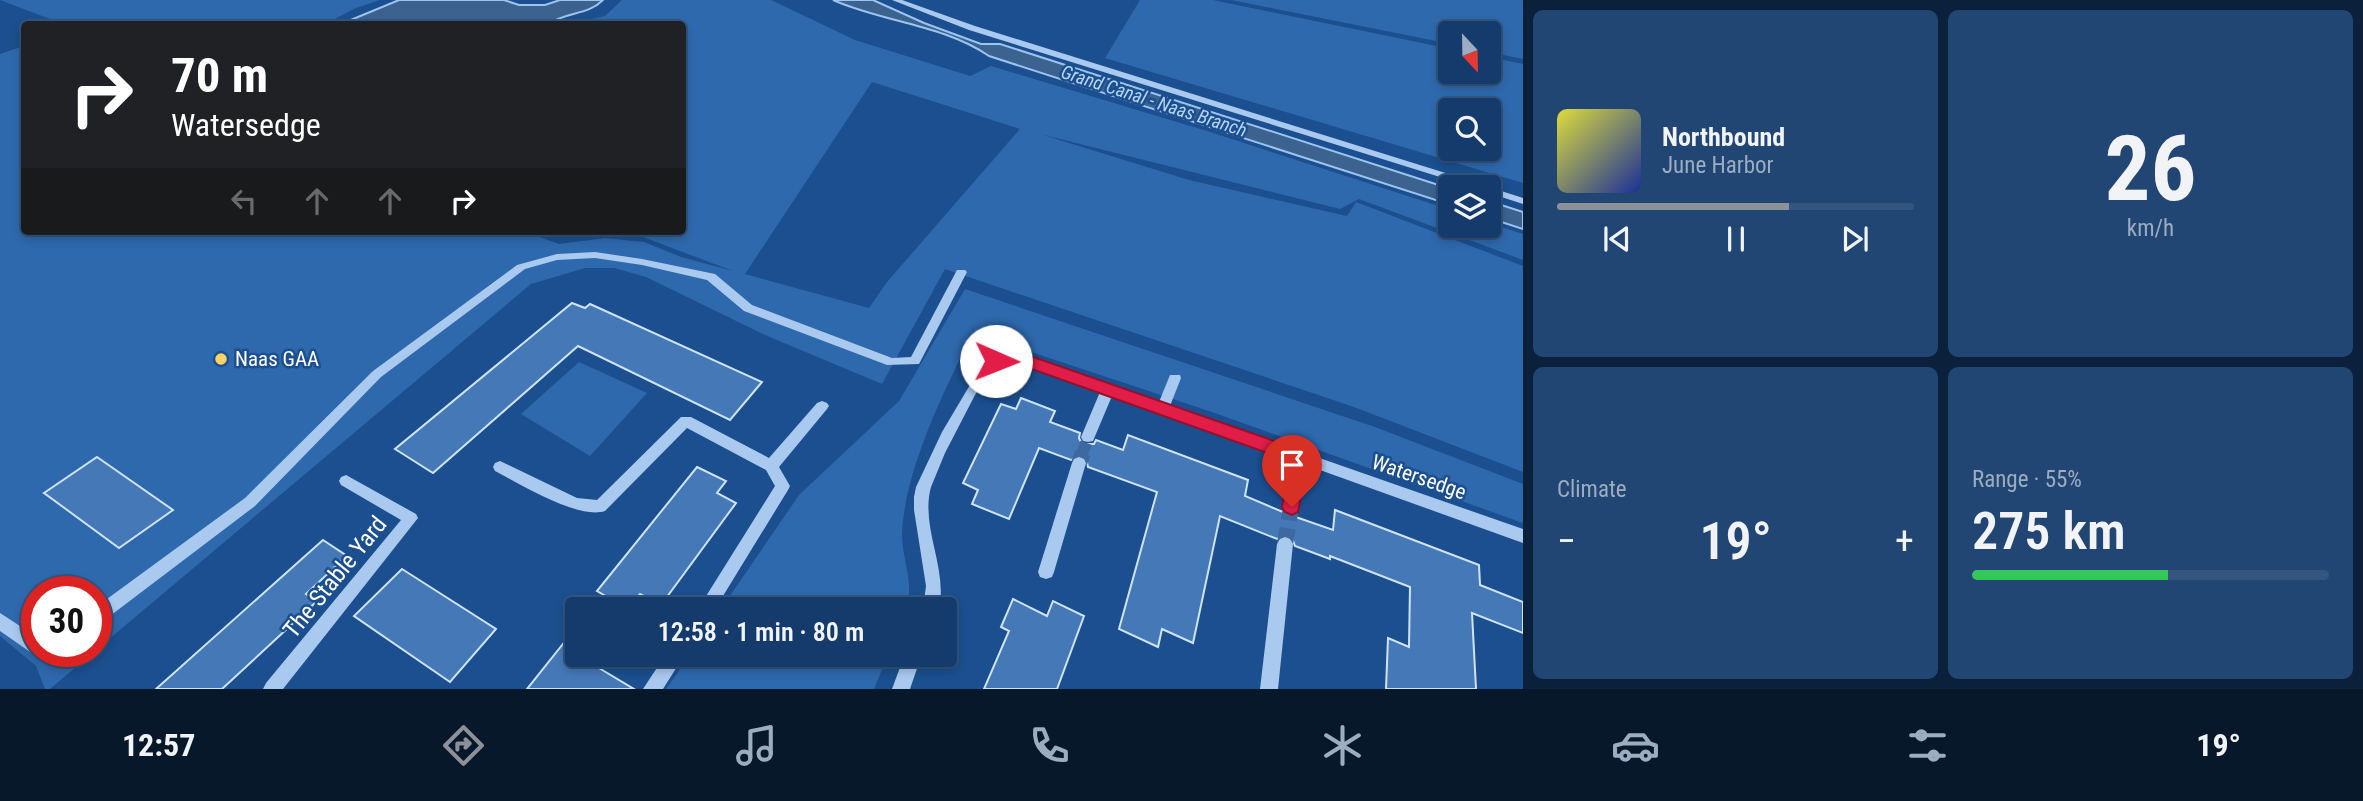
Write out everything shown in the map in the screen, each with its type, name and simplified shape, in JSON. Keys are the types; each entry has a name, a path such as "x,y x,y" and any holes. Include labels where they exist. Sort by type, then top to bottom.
{"street":[{"path":"895,0 972,28 1442,175"},
{"path":"1501,194 1523,201"},
{"path":"112,605 250,502 377,374 521,267 557,257 595,255 711,277 748,308 891,362 915,361 961,272"},
{"name":"Watersedge","path":"936,597 924,537 921,494 948,436 983,372 996,361 1019,358 1523,536"},
{"path":"1163,408 1175,378"},
{"path":"1088,437 1108,389"},
{"path":"771,466 822,406"},
{"path":"500,467 575,504 600,507 686,421 771,466 783,486 714,597"},
{"path":"1292,507 1300,457"},
{"path":"1046,572 1079,463"},
{"name":"The Stable Yard","path":"272,689 324,628 357,581 411,519 346,481"},
{"path":"1269,689 1284,544"},
{"path":"0,621 21,637"},
{"path":"652,689 668,667"},
{"path":"901,689 909,667"}],"shaded area":[{"path":"0,0 380,0 331,21 55,21"},
{"name":"Naas GAA","path":"622,0 771,0 855,40 970,76 991,66 1207,131 1438,206 1438,228 1359,199 1340,209 1040,134 1189,180 1347,216 1356,202 1438,233 1438,238 1450,238 1523,266 1523,472 1354,407 945,269 882,384 765,335 646,277 614,268 585,268 531,284 112,637 112,576 21,576 21,654 0,636 0,54 21,47 21,235 535,235 559,244 605,238 644,242 681,257 733,271 638,235 686,235 686,21 582,21 605,16","holes":["872,82 1020,129 887,282 869,308 745,274"]},
{"path":"1140,0 1213,0 1438,46 1438,84 1502,84 1502,60 1523,64 1523,183 1449,161 1501,161 1501,98 1438,98 1438,158 1105,58"},
{"path":"1231,0 1523,0 1523,59 1502,55 1502,21 1438,21 1438,41"},
{"name":"Naas GAA","path":"1501,227 1523,234 1523,260 1464,238 1501,238"},
{"path":"965,289 1375,427 1523,484 1523,523 1212,412 1019,348 983,347 962,355 942,396 915,466 904,512 902,534 909,581 908,597 729,597 799,495 899,401"},
{"path":"579,362 647,393 590,456 521,414"},
{"name":"Naas GAA","path":"36,667 76,667 50,689 45,689"},
{"path":"682,667 883,667 874,689 666,689"}],"water":[{"path":"399,0 504,0 519,5 545,5 560,0 603,0 590,9 554,21 348,21"},
{"name":"Grand Canal - Naas Branch","path":"833,0 873,0 981,44 1000,44 1438,185 1438,201 989,56 933,30"},
{"path":"1501,205 1523,212 1523,229 1501,222"}],"building":[{"path":"572,303 585,308 590,304 762,382 730,420 578,346 433,473 395,449"},
{"path":"1021,398 1055,411 1050,422 1080,433 1082,444 1094,444 1096,440 1123,450 1128,435 1248,480 1245,496 1290,515 1333,530 1335,510 1479,565 1480,585 1523,602 1523,633 1472,613 1476,689 1386,689 1388,638 1409,647 1410,587 1330,556 1330,559 1295,546 1292,538 1286,535 1277,539 1220,516 1193,643 1162,629 1158,647 1119,629 1157,492 1088,467 1086,458 1080,455 1071,460 1039,448 1009,519 972,504 978,490 963,483 1001,404 1016,409"},
{"path":"97,457 173,510 119,548 44,493"},
{"path":"697,467 726,481 717,493 736,503 667,597 646,597 640,594 638,597 607,597 597,591"},
{"path":"323,540 347,556 306,594 316,602 222,689 156,689"},
{"path":"402,569 496,629 450,682 354,616"},
{"path":"1013,599 1047,616 1053,601 1084,616 1057,689 984,689 1009,631 1001,627"},
{"path":"565,641 565,667 597,667 634,689 527,689"}],"tunnel":[{"path":"1082,454 1088,437"},
{"path":"1079,463 1083,453"},
{"path":"1285,544 1291,507"}],"place":[{"name":"Naas GAA","path":"221,359"}],"route":[{"path":"996,361 1019,358 1300,457 1292,507"}]}
